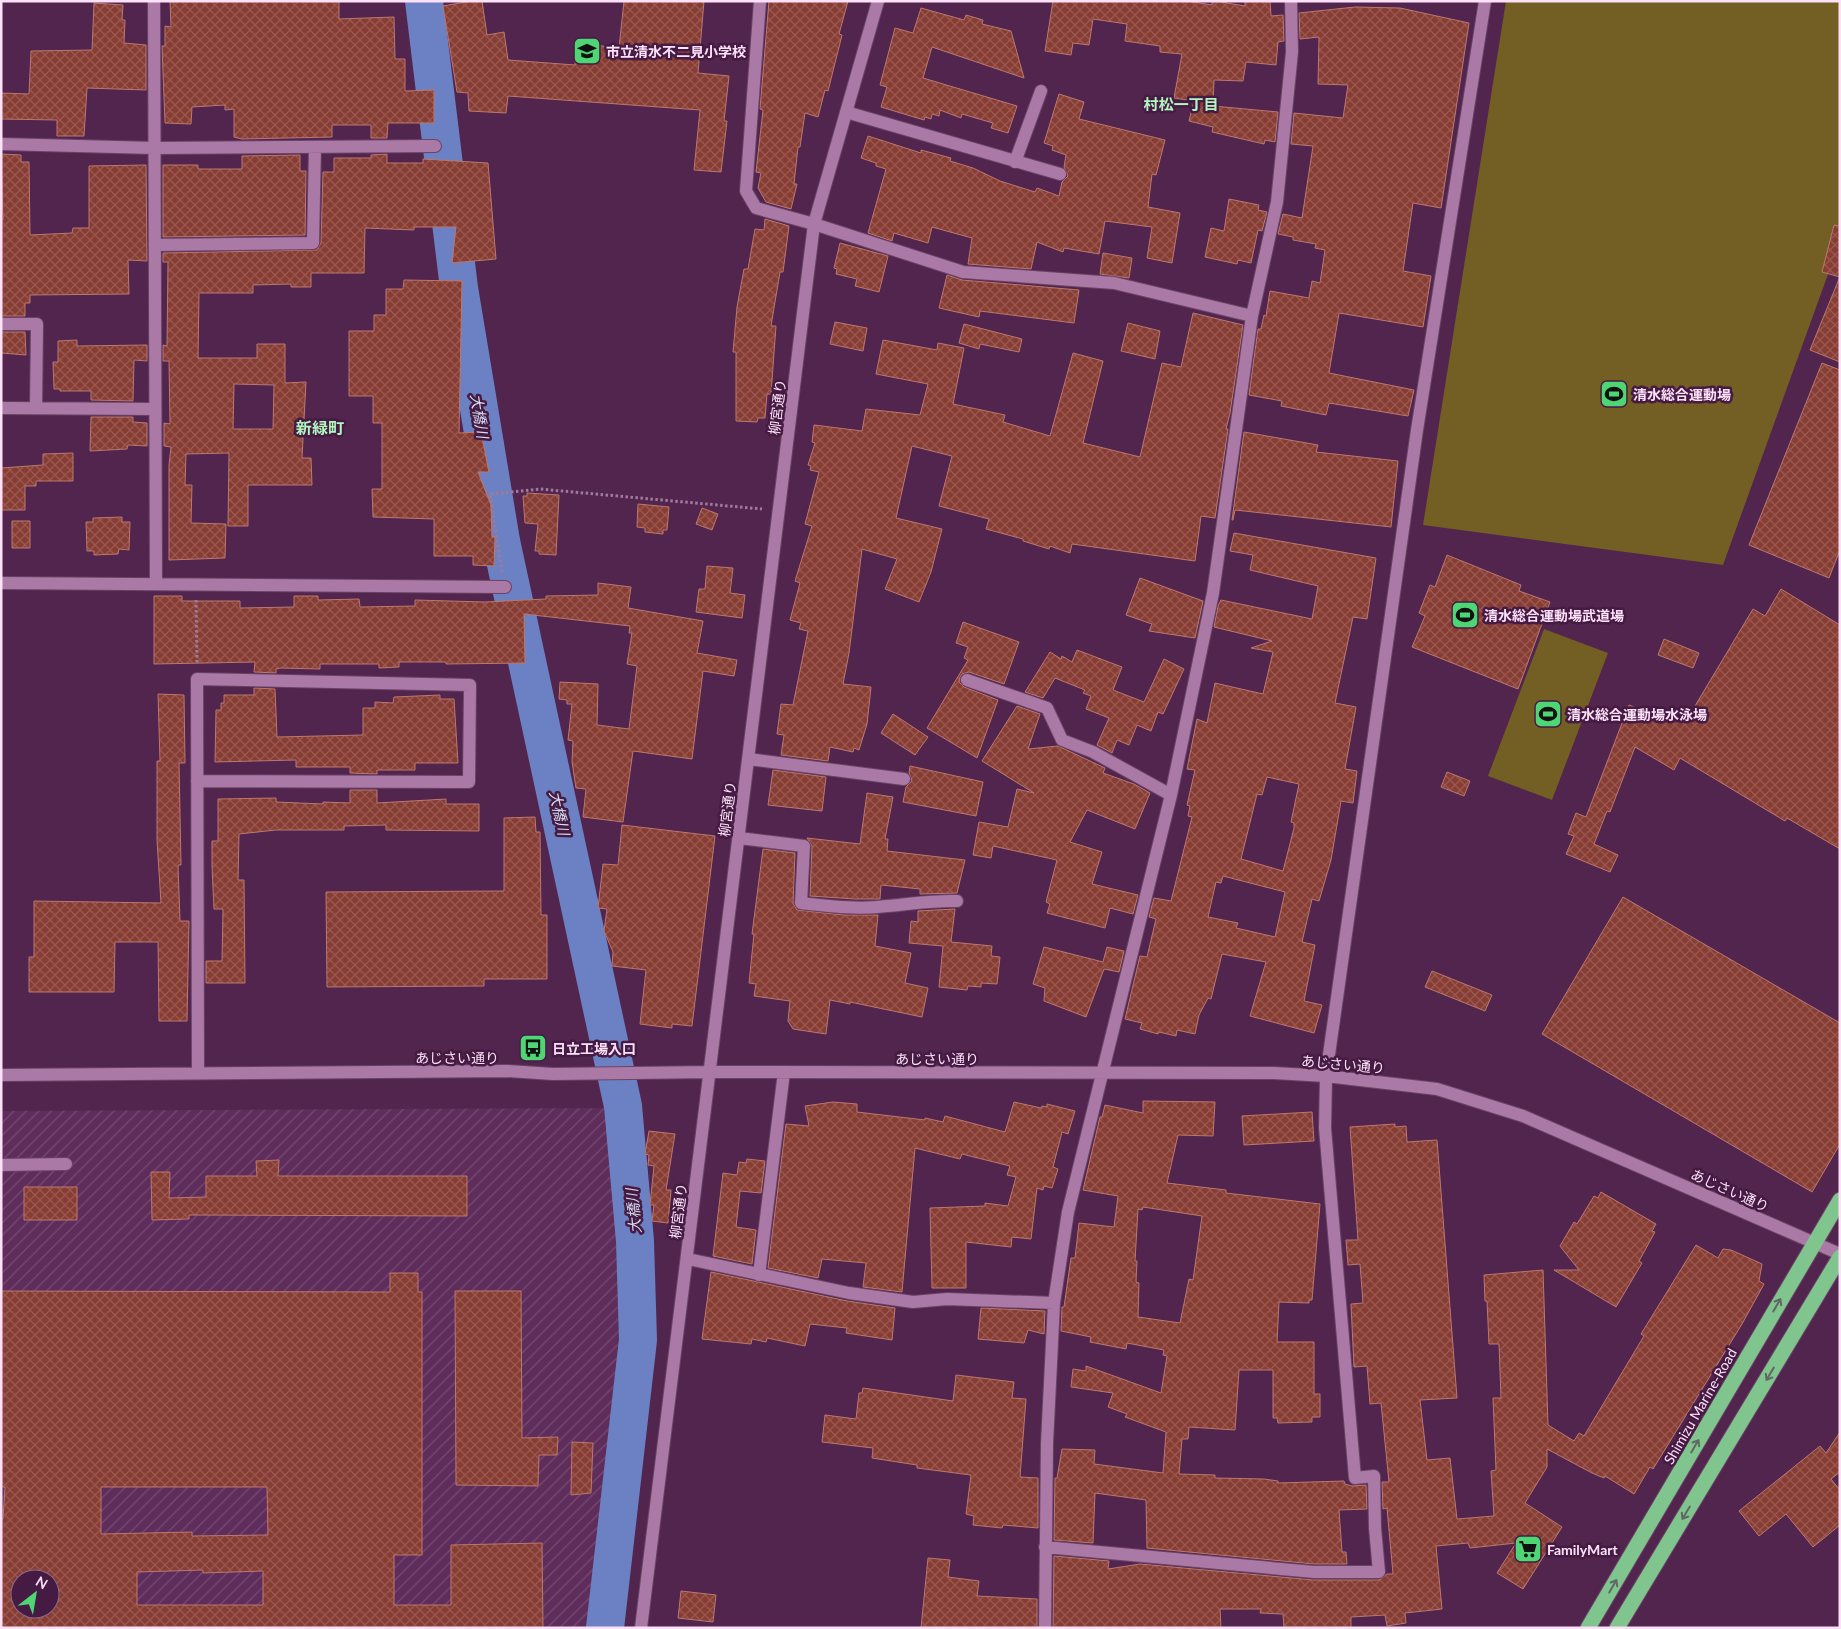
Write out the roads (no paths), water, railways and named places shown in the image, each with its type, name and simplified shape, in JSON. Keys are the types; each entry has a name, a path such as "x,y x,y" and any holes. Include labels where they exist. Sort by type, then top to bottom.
{"highway":[{"name":"Shimizu Marine-Road","path":"1588,1628 1840,1200"},
{"path":"1617,1628 1840,1255"}],"street":[{"path":"154,1 156,584"},
{"path":"760,1 746,191 756,208 814,224 963,272 1114,283 1252,316"},
{"name":"柳宮通り","path":"641,1628 688,1259 814,224 878,1"},
{"path":"1045,1628 1049,1387 1054,1303 1068,1212 1171,795 1213,592 1252,316 1277,202 1292,52 1291,1"},
{"path":"1045,1546 1314,1572 1379,1572 1375,1528 1374,1476 1355,1478 1324,1128 1326,1076 1417,430 1485,1"},
{"path":"1015,162 1041,92"},
{"path":"846,112 1060,174"},
{"path":"1,144 154,148 435,146"},
{"path":"155,245 314,243 315,147"},
{"path":"1,324 37,324 36,408"},
{"path":"1,408 155,409"},
{"path":"1,583 505,587"},
{"path":"197,780 469,782 470,685 197,679 197,780 198,1073"},
{"path":"967,680 1047,708 1062,740 1093,752 1171,795"},
{"path":"748,759 904,779"},
{"path":"739,838 804,846 801,903 846,907 886,907 931,900 957,901"},
{"name":"あじさい通り","path":"1,1075 507,1071 553,1074 784,1072 1274,1074 1326,1076 1437,1089 1523,1116 1840,1255"},
{"path":"759,1275 784,1072"},
{"path":"1,1164 66,1164"},
{"path":"688,1259 850,1293 913,1302 948,1300 1054,1303"}],"waterway":[{"name":"大橋川","path":"424,1 459,288 501,541 623,1106 635,1241 638,1340 605,1628"}],"place":[{"name":"市立清水不二見小学校","path":"587,51"},
{"name":"清水総合運動場","path":"1614,394"},
{"name":"清水総合運動場武道場","path":"1465,615"},
{"name":"清水総合運動場水泳場","path":"1548,714"},
{"name":"日立工場入口","path":"533,1048"},
{"name":"FamilyMart","path":"1528,1549"}],"district":[{"name":"村松一丁目","path":"1181,104"},
{"name":"新緑町","path":"320,427"}]}
